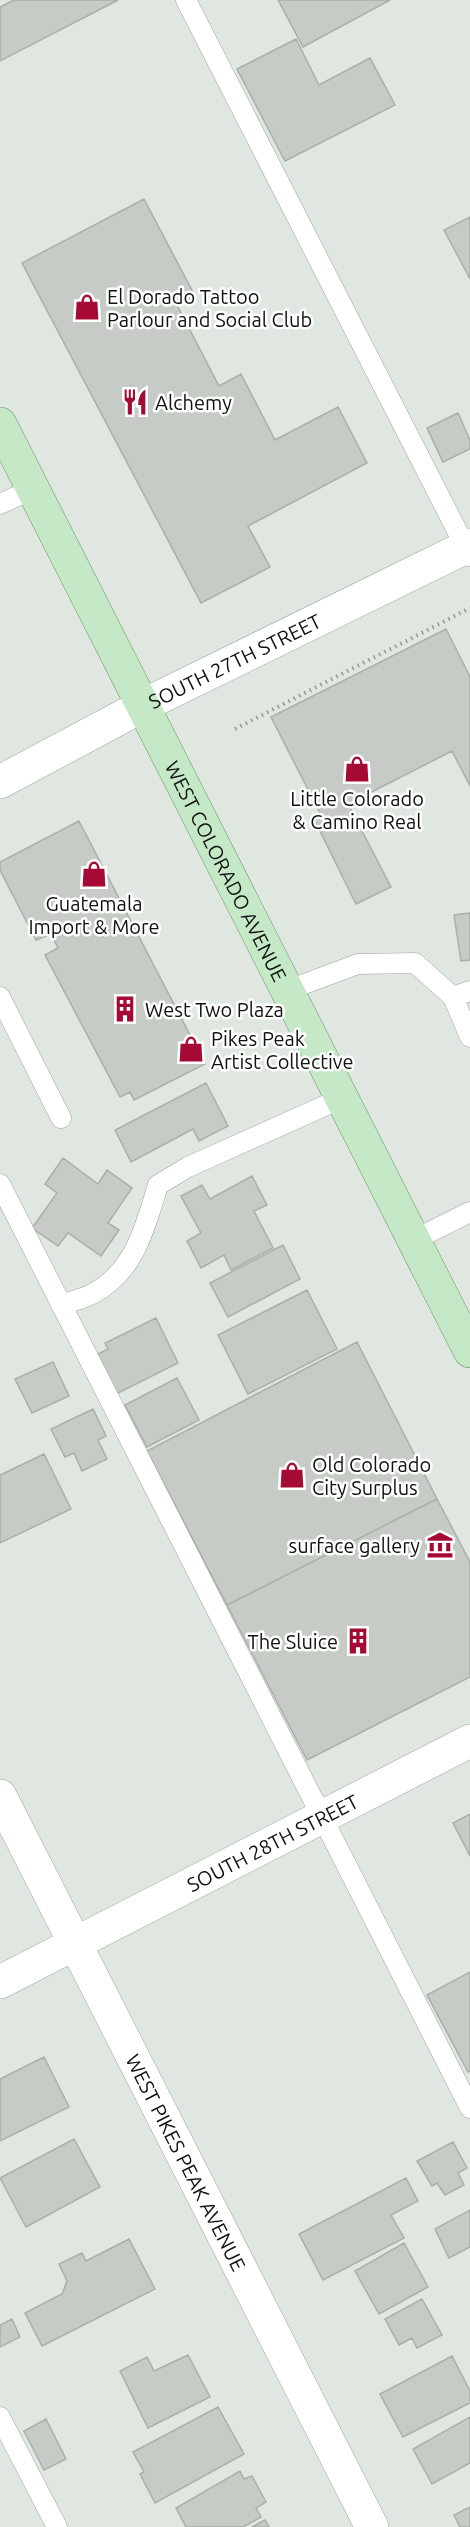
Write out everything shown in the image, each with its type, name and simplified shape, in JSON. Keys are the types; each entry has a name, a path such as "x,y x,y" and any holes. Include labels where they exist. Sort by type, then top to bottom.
{"main road":[{"name":"WEST COLORADO AVENUE","path":"0,424 470,1351"}],"street":[{"name":"SOUTH 27TH STREET","path":"0,781 144,705 468,549"},
{"name":"SOUTH 28TH STREET","path":"0,1982 470,1741"},
{"name":"WEST PIKES PEAK AVENUE","path":"0,1797 372,2527"}],"lane":[{"path":"186,0 468,549"},
{"path":"0,504 33,489"},
{"path":"288,990 358,964 416,963 461,994 470,1037"},
{"path":"0,997 61,1118"},
{"path":"61,1305 93,1294 124,1270 142,1239 158,1185 188,1167 342,1098"},
{"path":"0,1184 470,2108"},
{"path":"414,1240 470,1212"},
{"path":"0,2417 57,2527"}],"path":[{"path":"235,729 470,608"}],"building":[{"path":"14,0 118,0 0,61 0,7"},
{"path":"278,0 390,0 303,47"},
{"path":"296,39 319,85 370,58 395,105 285,161 237,69"},
{"path":"144,199 195,296 177,305 219,386 241,374 275,440 338,407 367,463 248,526 270,567 201,603 22,263"},
{"path":"470,217 470,279 444,230"},
{"path":"458,413 470,440 470,449 443,462 427,428"},
{"name":"Little Colorado & Camino Real","path":"446,629 470,677 470,786 452,751 348,804 391,887 356,904 314,819 321,815 271,717"},
{"name":"West Two Plaza","path":"79,821 205,1064 134,1100 130,1092 120,1097 45,955 58,948 51,934 36,940 0,870 0,862"},
{"path":"470,913 470,960 461,961 454,915"},
{"path":"206,1083 228,1126 199,1141 193,1129 131,1162 115,1130"},
{"path":"63,1158 98,1184 107,1170 132,1188 108,1223 119,1230 101,1256 68,1233 58,1246 32,1228 57,1193 45,1184"},
{"path":"252,1176 267,1205 254,1211 273,1248 231,1270 224,1255 201,1268 187,1241 201,1233 181,1196 202,1185 210,1199"},
{"path":"283,1245 300,1279 228,1317 210,1283"},
{"path":"307,1290 337,1349 248,1394 218,1335"},
{"path":"156,1318 178,1363 116,1394 96,1355 108,1349 105,1343"},
{"name":"Old Colorado City Surplus","path":"357,1342 437,1499 227,1605 147,1451"},
{"path":"53,1362 69,1396 32,1413 15,1379"},
{"path":"177,1378 199,1420 147,1447 125,1405"},
{"path":"93,1409 106,1436 98,1440 107,1459 82,1471 74,1453 65,1457 51,1429"},
{"path":"44,1454 71,1509 0,1543 0,1475"},
{"name":"The Sluice","path":"437,1499 470,1562 470,1677 307,1760 227,1605"},
{"path":"470,1814 470,1856 453,1823"},
{"path":"470,1972 470,2071 468,2072 427,1995"},
{"path":"44,2057 69,2107 0,2141 0,2079"},
{"path":"74,2139 100,2187 26,2227 0,2178"},
{"path":"453,2142 467,2168 458,2173 464,2185 445,2195 437,2183 432,2186 417,2161"},
{"path":"406,2178 418,2201 391,2215 404,2238 323,2280 299,2234"},
{"path":"470,2210 470,2247 449,2258 435,2229"},
{"path":"129,2239 155,2289 42,2346 25,2313 62,2294 67,2281 59,2264 82,2253 86,2261"},
{"path":"404,2243 428,2287 379,2314 355,2271"},
{"path":"422,2299 442,2335 417,2348 412,2338 399,2345 385,2319"},
{"path":"12,2319 20,2337 0,2347 0,2325"},
{"path":"188,2355 210,2397 148,2428 120,2371 147,2357 154,2371"},
{"path":"452,2356 470,2391 470,2403 403,2437 380,2394"},
{"path":"218,2407 244,2454 155,2503 140,2474 144,2472 133,2452"},
{"path":"470,2417 470,2463 432,2484 413,2449"},
{"path":"46,2419 66,2459 44,2470 24,2431"},
{"path":"240,2471 244,2479 252,2476 266,2502 256,2508 261,2517 243,2527 186,2527 176,2508"},
{"path":"470,2507 470,2527 460,2527 454,2515"},
{"path":"265,2520 269,2527 252,2527"}],"place":[{"name":"El Dorado Tattoo Parlour and Social Club","path":"87,307"},
{"name":"Alchemy","path":"135,402"},
{"name":"Little Colorado & Camino Real","path":"357,769"},
{"name":"Guatemala Import & More","path":"94,874"},
{"name":"West Two Plaza","path":"125,1009"},
{"name":"Pikes Peak Artist Collective","path":"191,1049"},
{"name":"Old Colorado City Surplus","path":"292,1475"},
{"name":"surface gallery","path":"440,1545"},
{"name":"The Sluice","path":"358,1641"}]}
